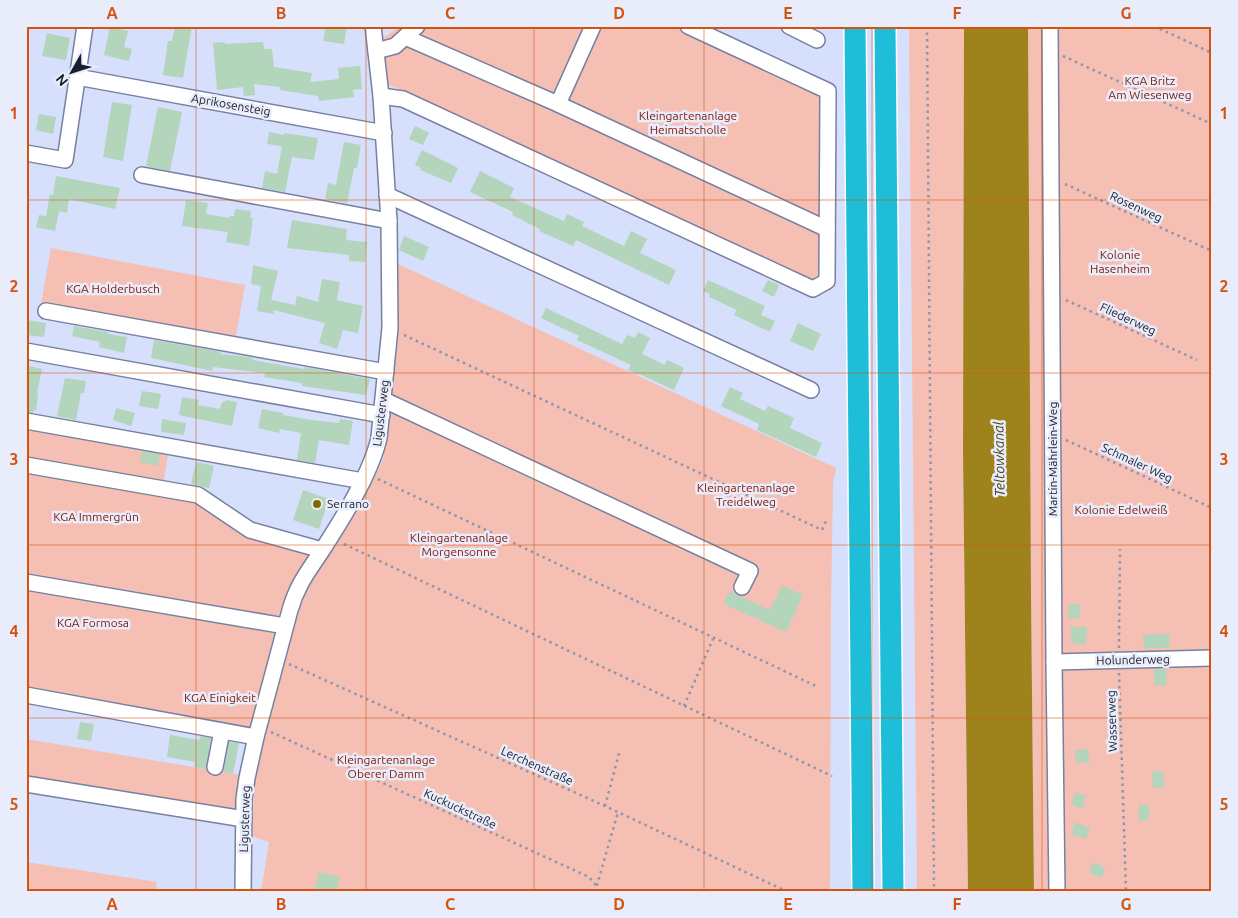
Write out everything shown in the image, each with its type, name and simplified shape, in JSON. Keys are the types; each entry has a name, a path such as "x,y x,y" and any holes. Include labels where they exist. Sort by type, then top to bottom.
{"highway":[{"path":"855,26 863,892"},
{"path":"885,26 893,892"}],"street":[{"path":"26,153 64,160 85,26"},
{"name":"Ligusterweg","path":"242,892 247,778 257,732 295,591 365,477 376,452 383,408 390,328 389,221 381,96 372,26"},
{"path":"376,51 394,46 417,26"},
{"path":"558,104 594,26"},
{"path":"381,96 403,99 813,289 827,281 828,91 688,26"},
{"path":"789,26 817,40"},
{"name":"Martin-Mährlein-Weg","path":"1050,26 1054,662 1058,892"},
{"path":"405,37 558,104 827,229"},
{"name":"Aprikosensteig","path":"77,77 384,133"},
{"path":"142,175 389,221"},
{"path":"387,195 811,390"},
{"path":"46,311 386,372"},
{"path":"26,351 383,408 750,571 742,587"},
{"path":"26,422 365,477"},
{"path":"26,465 198,495 250,530 326,543"},
{"path":"26,582 285,626"},
{"name":"Holunderweg","path":"1054,662 1212,658"},
{"path":"26,696 222,731 257,732"},
{"path":"215,767 222,731"},
{"path":"26,784 244,819"}],"path":[{"path":"927,26 934,892"},
{"path":"1154,26 1212,53"},
{"path":"1050,54 1059,54 1212,124"},
{"name":"Rosenweg","path":"1052,182 1060,181 1212,251"},
{"name":"Fliederweg","path":"1052,298 1060,297 1197,360"},
{"path":"390,328 822,530 827,519"},
{"name":"Schmaler Weg","path":"1053,438 1063,439 1212,508"},
{"path":"365,477 818,687"},
{"path":"326,543 684,706 832,776"},
{"name":"Wasserweg","path":"1120,549 1119,660 1126,892"},
{"path":"684,706 713,638"},
{"name":"Lerchenstraße","path":"277,659 605,806 788,892"},
{"name":"Kuckuckstraße","path":"257,732 587,876 596,886"},
{"path":"605,806 620,750"},
{"path":"594,892 618,812"}],"green space":[{"name":"Kleingartenanlage Heimatscholle","path":"401,26 700,26 829,88 831,291 386,83 383,38"},
{"path":"909,26 964,26 963,451 968,892 917,892"},
{"path":"1028,26 1212,26 1212,892 1034,892"},
{"name":"KGA Holderbusch","path":"51,248 245,285 235,341 41,304"},
{"path":"396,263 836,468 833,484 831,604 830,892 261,892 269,842 252,836 255,772 297,617 306,591 369,487 383,460 398,340"},
{"name":"KGA Immergrün","path":"26,420 170,443 163,485 313,552 288,592 278,618 26,576"},
{"path":"26,586 276,628 250,731 26,691"},
{"path":"26,739 241,775 237,816 26,782"},
{"path":"26,862 157,882 155,892 26,892"}],"water":[{"name":"Teltowkanal","path":"964,26 1028,26 1034,892 968,892 963,451"}],"building":[{"path":"175,26 192,26 183,78 163,75 168,41 172,41"},
{"path":"326,26 347,26 344,44 323,41"},
{"path":"110,27 128,31 124,47 132,49 129,61 104,55"},
{"path":"47,33 70,38 66,60 42,56"},
{"path":"225,42 225,44 263,42 264,49 272,49 274,67 312,73 310,82 339,79 338,68 360,66 362,89 353,90 354,97 319,101 318,96 280,90 280,87 254,84 255,95 244,96 243,87 217,90 213,43"},
{"path":"112,102 132,105 123,161 103,157"},
{"path":"158,107 182,112 170,171 146,166"},
{"path":"39,114 56,117 53,134 36,130"},
{"path":"415,126 429,133 423,145 409,139"},
{"path":"269,132 318,138 314,160 292,157 285,192 262,188 265,171 277,174 282,146 267,144"},
{"path":"344,142 361,145 357,168 354,168 347,203 325,199 328,183 336,185"},
{"path":"422,150 458,168 451,183 420,170 421,168 415,165"},
{"path":"480,171 514,188 510,197 564,221 567,214 584,222 582,226 624,246 631,231 647,239 640,253 676,270 669,285 576,240 573,246 539,231 540,229 512,215 513,212 470,192"},
{"path":"56,176 120,188 115,209 69,199 67,213 59,211 55,231 36,227 39,215 46,216 50,194 53,195"},
{"path":"186,200 208,203 206,214 230,218 230,216 234,216 235,209 251,211 250,218 253,218 249,246 226,242 228,232 182,226"},
{"path":"292,220 347,229 346,240 367,242 365,262 349,261 349,255 287,248"},
{"path":"404,236 429,247 423,261 399,250"},
{"path":"253,265 278,271 271,300 295,305 297,296 318,302 322,279 340,282 337,300 363,306 358,333 343,330 337,349 319,343 325,323 274,310 274,314 257,311 261,286 251,284"},
{"path":"708,280 765,306 761,315 775,321 770,332 734,315 737,310 709,297 710,294 703,291"},
{"path":"768,280 779,285 774,297 762,291"},
{"path":"546,308 622,344 627,335 635,338 638,332 650,338 642,354 665,365 667,360 684,368 674,390 628,370 631,365 577,340 579,336 541,318"},
{"path":"26,320 46,323 44,337 26,335"},
{"path":"798,323 821,334 813,351 790,341"},
{"path":"74,326 127,337 124,353 99,347 100,342 72,336"},
{"path":"154,340 221,352 220,354 253,358 253,360 370,379 366,395 302,386 302,383 264,377 265,373 213,367 212,371 151,358"},
{"path":"28,366 42,369 37,393 36,411 33,410 33,413 26,412 26,375"},
{"path":"65,378 86,381 84,393 81,393 76,420 57,416"},
{"path":"730,387 743,393 740,399 765,411 768,406 794,418 790,428 822,443 816,457 757,430 759,424 721,406"},
{"path":"142,391 161,394 158,409 139,406"},
{"path":"182,397 199,400 198,405 220,409 222,402 226,400 237,402 232,426 179,415"},
{"path":"116,408 135,413 131,426 113,420"},
{"path":"262,409 311,420 339,423 340,419 353,421 349,445 319,440 315,463 297,460 301,433 280,429 279,433 258,428"},
{"path":"162,419 186,423 184,435 161,432"},
{"path":"142,451 160,454 158,466 140,462"},
{"path":"196,462 214,466 209,488 191,484"},
{"path":"303,490 329,499 319,529 293,520"},
{"path":"782,585 803,595 786,632 724,604 729,591 770,610"},
{"path":"1069,604 1080,604 1079,619 1068,618"},
{"path":"1071,627 1087,627 1086,644 1071,643"},
{"path":"1169,634 1170,648 1144,648 1143,635"},
{"path":"1154,669 1167,669 1166,686 1154,685"},
{"path":"80,722 94,724 91,741 77,739"},
{"path":"170,735 199,740 200,736 211,738 206,769 194,767 195,762 167,757"},
{"path":"229,742 239,743 233,774 223,772"},
{"path":"1088,749 1089,762 1076,763 1075,750"},
{"path":"1163,771 1164,788 1153,788 1152,772"},
{"path":"1075,792 1086,796 1082,809 1071,805"},
{"path":"1139,804 1150,805 1148,821 1138,820"},
{"path":"1075,822 1090,828 1086,839 1071,834"},
{"path":"1093,862 1105,867 1102,878 1089,873"},
{"path":"319,872 340,877 336,892 314,892"}],"place":[{"name":"Serrano","path":"317,504"}],"park label":[{"name":"KGA Britz Am Wiesenweg","path":"1150,88"},
{"name":"Kolonie Hasenheim","path":"1120,262"},
{"name":"Kleingartenanlage Treidelweg","path":"746,495"},
{"name":"Kolonie Edelweiß","path":"1121,510"},
{"name":"Kleingartenanlage Morgensonne","path":"459,545"},
{"name":"KGA Formosa","path":"93,623"},
{"name":"KGA Einigkeit","path":"220,698"},
{"name":"Kleingartenanlage Oberer Damm","path":"386,767"}]}
